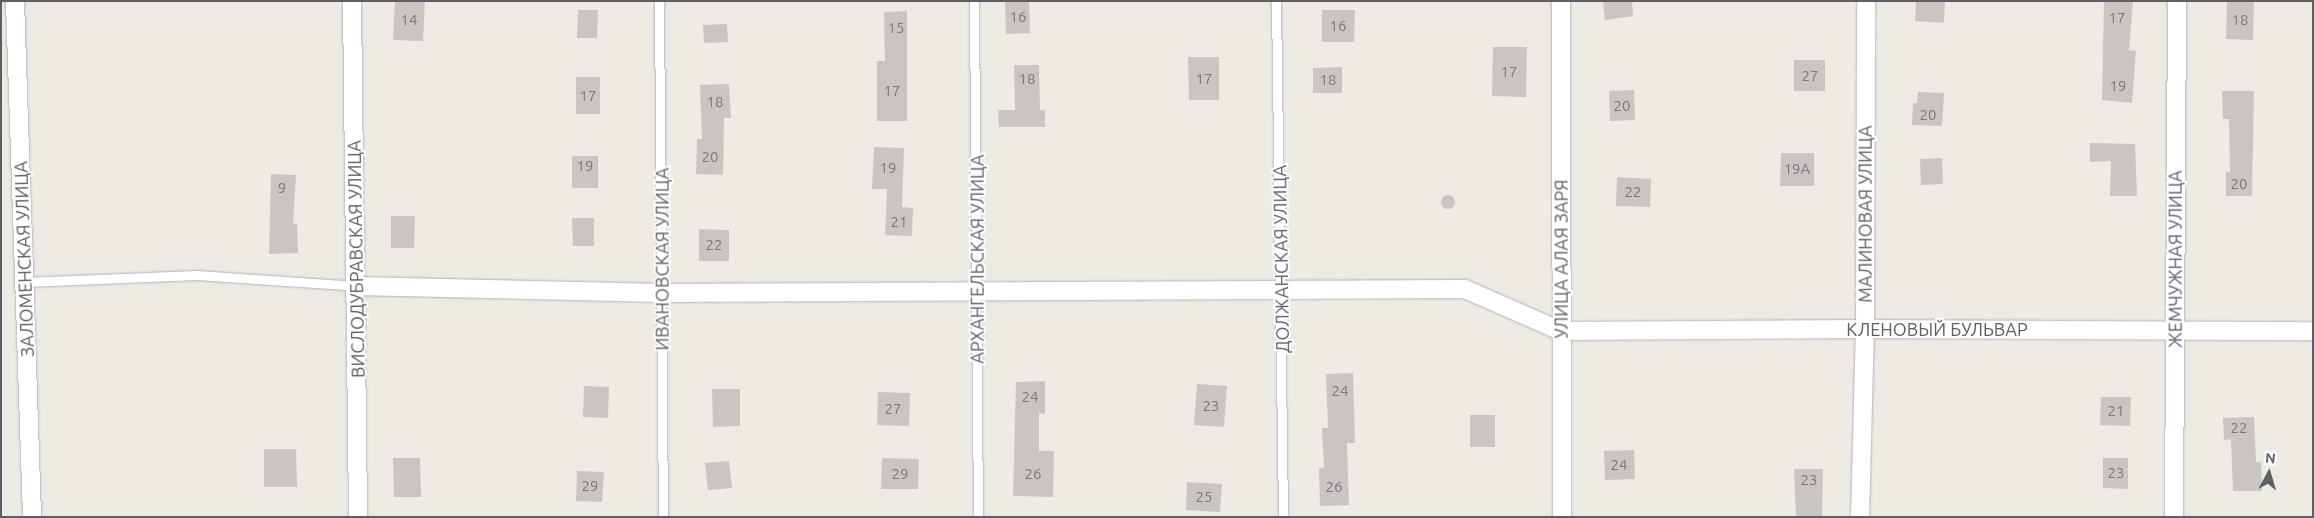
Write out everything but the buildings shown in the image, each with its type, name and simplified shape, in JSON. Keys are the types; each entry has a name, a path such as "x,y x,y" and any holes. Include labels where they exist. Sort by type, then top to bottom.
{"street":[{"name":"ЗАЛОМЕНСКАЯ УЛИЦА","path":"15,1 32,517"},
{"name":"ВИСЛОДУБРАВСКАЯ УЛИЦА","path":"352,1 358,286 358,517"},
{"name":"УЛИЦА АЛАЯ ЗАРЯ","path":"1561,1 1562,517"},
{"name":"МАЛИНОВАЯ УЛИЦА","path":"1860,517 1865,329 1866,1"},
{"name":"ЖЕМЧУЖНАЯ УЛИЦА","path":"2174,517 2177,1"},
{"path":"358,286 662,294 1464,289 1561,331"},
{"name":"КЛЕНОВЫЙ БУЛЬВАР","path":"1561,331 1865,329 2313,331"}],"lane":[{"name":"ИВАНОВСКАЯ УЛИЦА","path":"659,1 663,517"},
{"name":"АРХАНГЕЛЬСКАЯ УЛИЦА","path":"974,1 978,293 978,517"},
{"name":"ДОЛЖАНСКАЯ УЛИЦА","path":"1276,1 1283,517"},
{"path":"25,282 197,275 358,286"}]}
